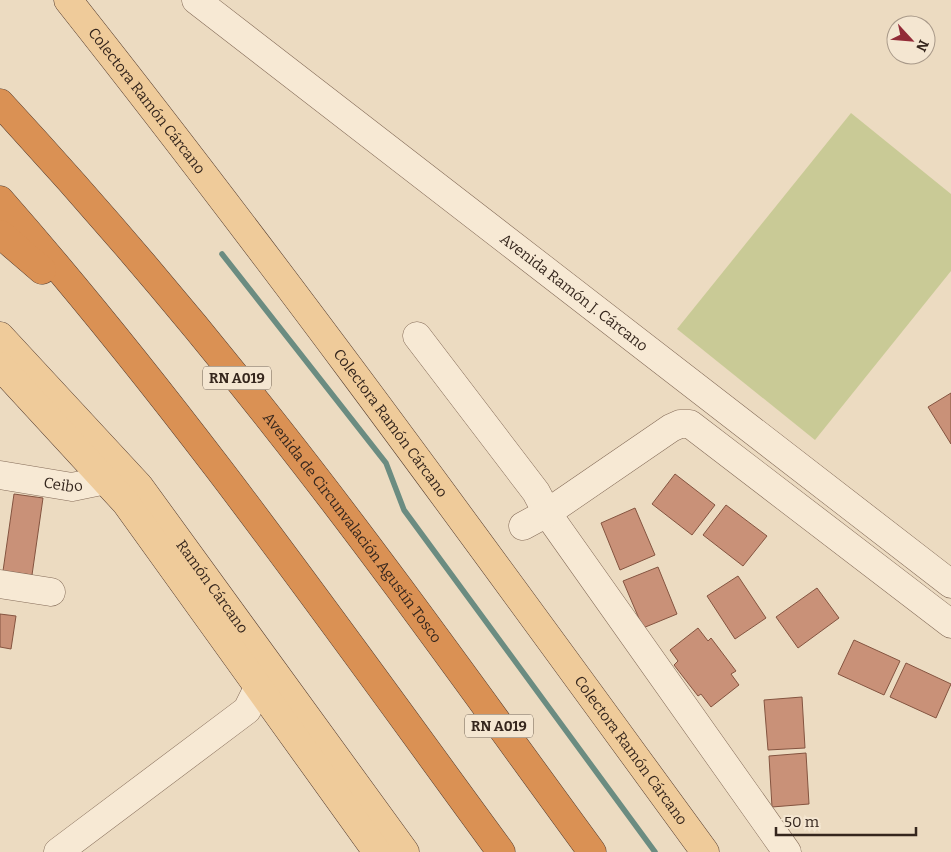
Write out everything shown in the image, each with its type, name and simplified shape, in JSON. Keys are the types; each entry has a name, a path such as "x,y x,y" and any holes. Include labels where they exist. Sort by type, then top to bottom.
{"highway":[{"path":"0,84 57,165"},
{"name":"Avenida de Circunvalación Agustín Tosco","path":"0,103 128,246 277,428 407,599 592,852"},
{"path":"0,200 101,319 286,560 501,852"},
{"path":"0,234 101,319"}],"main road":[{"name":"Colectora Ramón Cárcano","path":"68,0 173,132 281,276 705,852"},
{"name":"Ramón Cárcano","path":"0,336 114,473"},
{"name":"Ramón Cárcano","path":"0,366 114,473 139,486 268,694 378,852"},
{"name":"Ramón Cárcano","path":"268,694 405,852"}],"street":[{"name":"Avenida Ramón J. Cárcano","path":"196,0 951,584"},
{"path":"417,336 536,492 547,513 787,852"},
{"path":"523,526 547,513 671,428 680,424 690,424 951,624"},
{"name":"Ceibo","path":"0,475 72,487 114,473"},
{"path":"0,584 51,592"},
{"path":"58,852 268,694"}],"green space":[{"path":"851,113 951,194 951,271 815,440 677,329"}],"building":[{"path":"951,393 951,444 928,407"},
{"path":"675,474 715,505 692,535 652,504"},
{"path":"14,494 43,498 32,575 3,571"},
{"path":"726,505 767,536 743,566 703,535"},
{"path":"635,508 655,555 620,570 601,523"},
{"path":"658,567 677,614 643,628 623,581"},
{"path":"738,576 766,618 735,639 707,596"},
{"path":"817,588 839,618 798,648 776,617"},
{"path":"0,614 16,616 11,649 0,647"},
{"path":"698,628 708,641 711,638 736,671 731,674 739,685 711,707 701,694 698,696 674,665 678,661 670,650"},
{"path":"854,640 900,661 884,695 838,674"},
{"path":"906,663 951,684 936,718 890,697"},
{"path":"802,697 805,748 768,750 764,700"},
{"path":"806,753 809,804 772,807 769,756"}],"waterway":[{"path":"222,254 386,463 404,510 655,852"}]}
